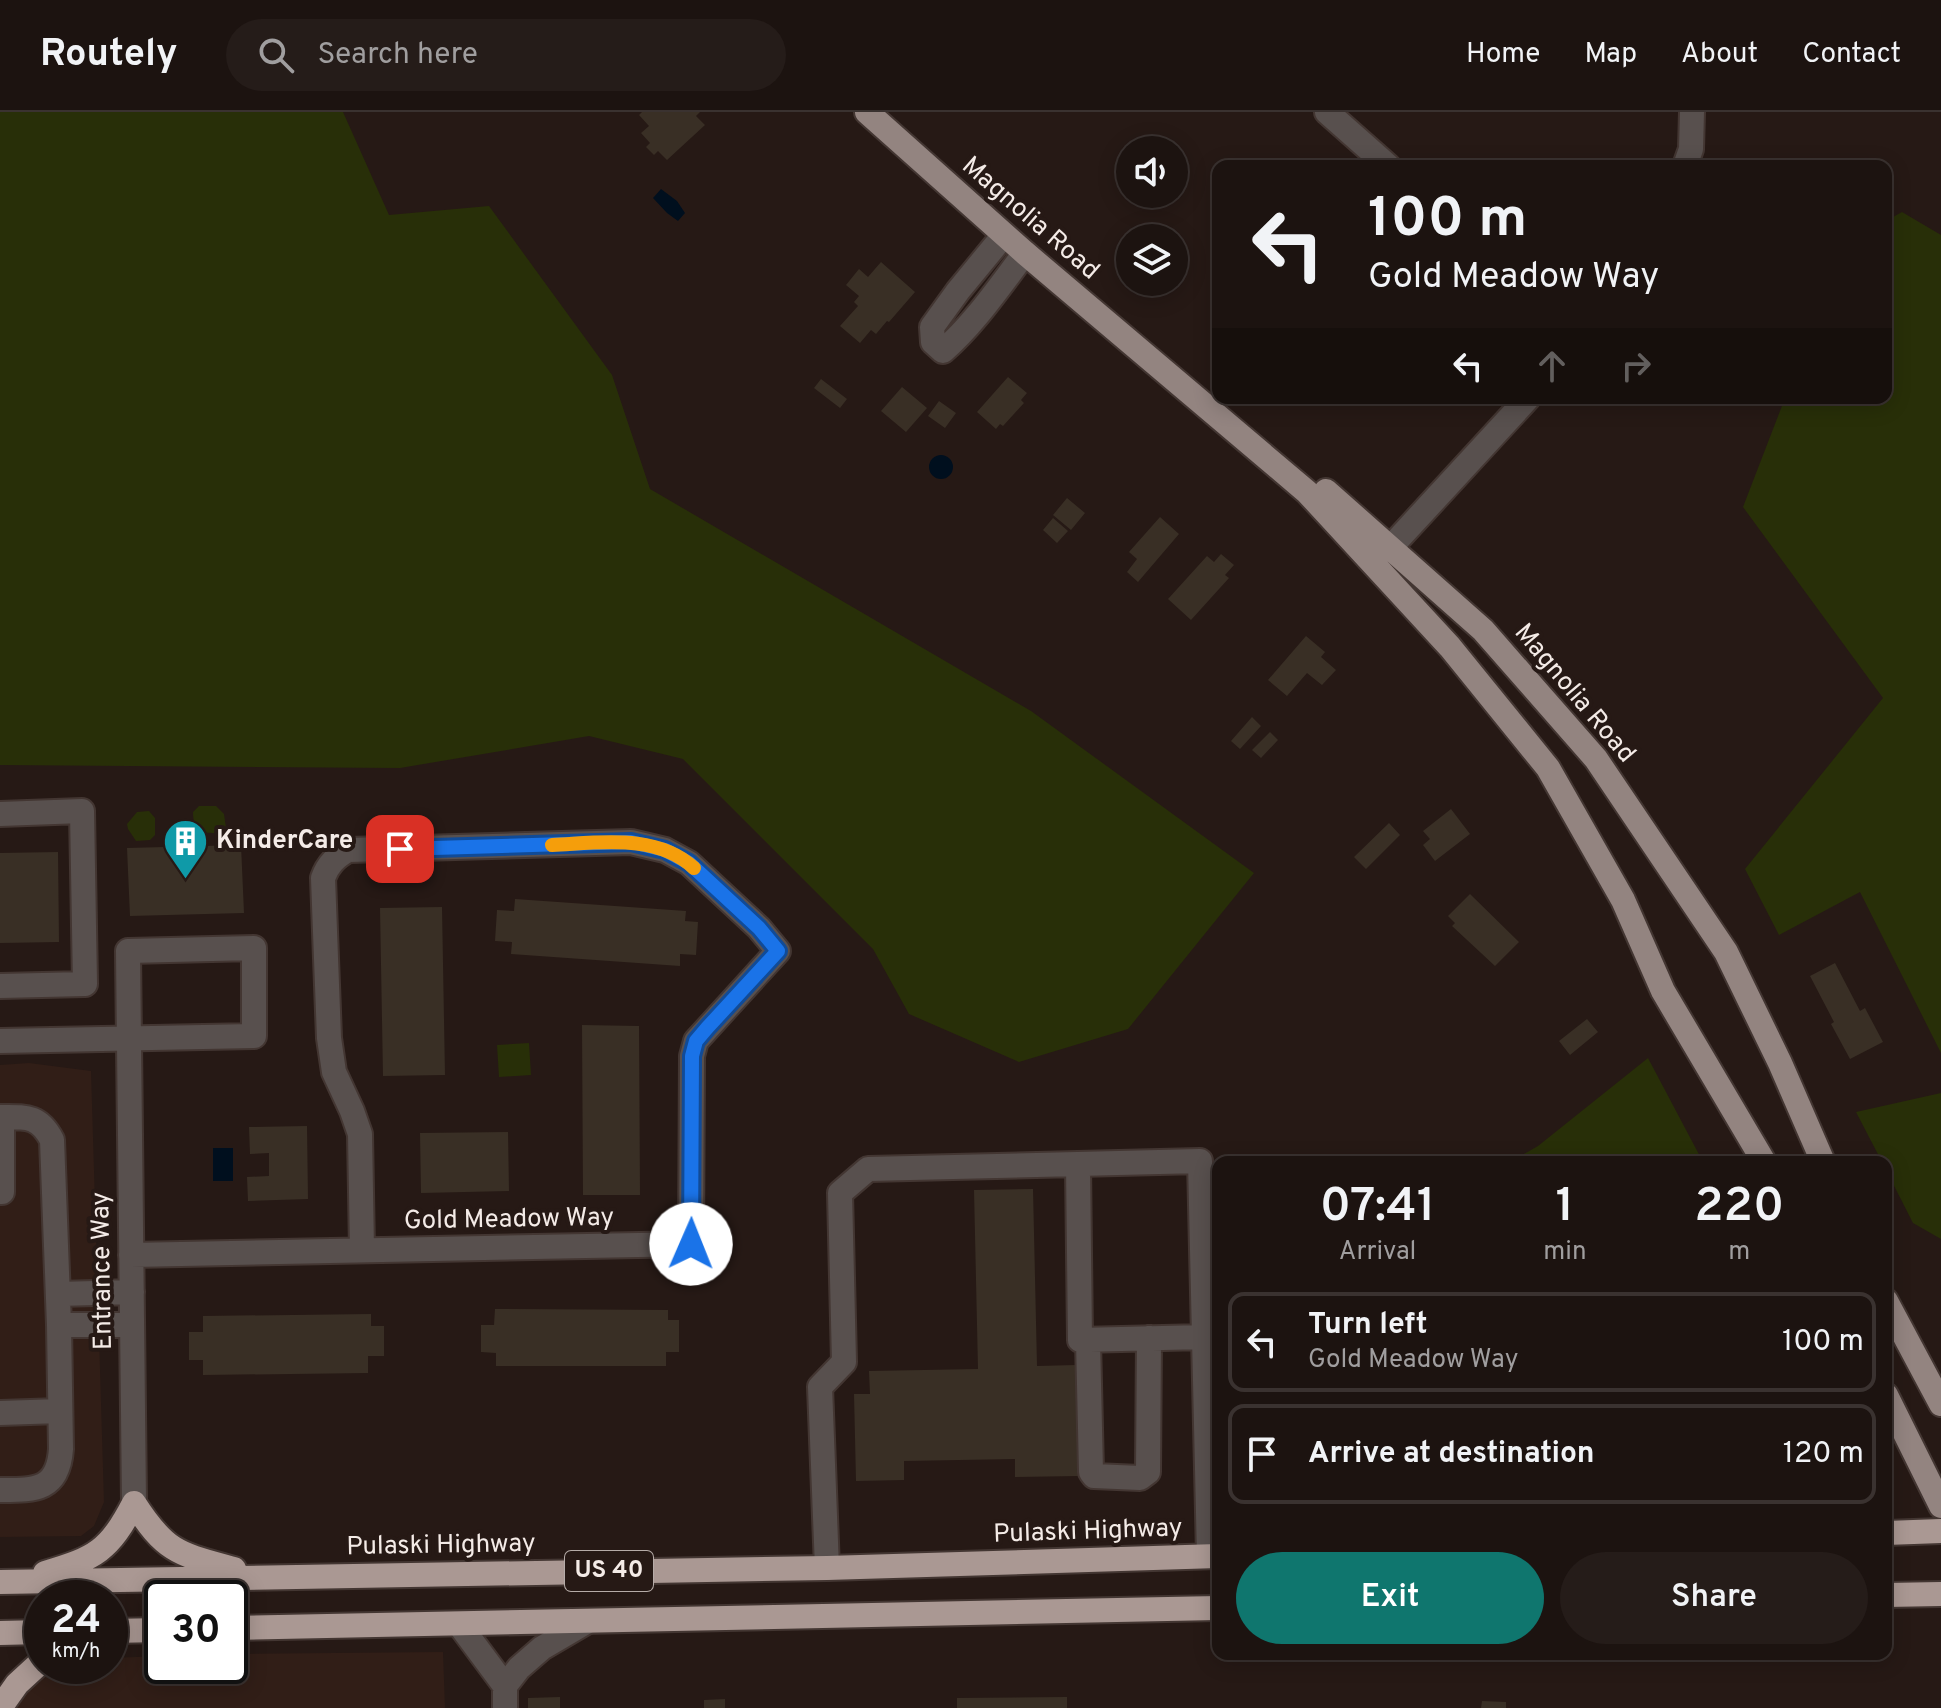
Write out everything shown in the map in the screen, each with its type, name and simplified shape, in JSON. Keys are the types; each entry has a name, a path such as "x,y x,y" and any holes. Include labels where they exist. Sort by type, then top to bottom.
{"highway":[{"path":"7,1582 71,1565 106,1546 121,1528 134,1503 159,1539 176,1551 263,1577"},
{"path":"1892,1533 1941,1531"},
{"name":"Pulaski Highway","path":"7,1582 827,1568 1212,1556"},
{"path":"1892,1595 1941,1594"},
{"name":"US 40","path":"248,1628 1212,1608"},
{"path":"0,1633 24,1632"},
{"path":"0,1708 24,1677"}],"main road":[{"name":"Magnolia Road","path":"867,112 1004,235 1307,492 1450,647 1548,768 1623,900 1663,991 1760,1156"},
{"name":"Magnolia Road","path":"1157,366 1287,457 1483,630 1596,759 1726,952 1820,1156"},
{"path":"1892,1312 1941,1404"},
{"path":"1892,1407 1941,1506"}],"street":[{"path":"1327,112 1381,160"},
{"path":"1687,160 1691,149 1692,112"},
{"path":"1004,235 932,327 933,342 943,351 985,307 1025,253"},
{"path":"1390,548 1522,404"},
{"path":"0,814 82,811 85,984 0,986"},
{"name":"Gold Meadow Way","path":"131,1255 691,1244 692,1056 696,1041 778,951 759,928 689,863 665,850 631,842 348,850 338,856 323,878 329,1038 334,1072 360,1134 362,1250"},
{"name":"Entrance Way","path":"128,1037 254,1036 254,948 128,951 128,1037 134,1503"},
{"path":"0,1041 128,1037"},
{"path":"0,1192 1,1117 35,1120 45,1126 52,1140 59,1325 59,1467 52,1479 31,1490 0,1490"},
{"path":"827,1568 820,1387 844,1362 840,1193 868,1169 1200,1161 1212,1512"},
{"path":"1078,1164 1080,1340 1204,1337"},
{"path":"58,1294 132,1292"},
{"path":"59,1325 132,1325"},
{"path":"1088,1340 1091,1472 1094,1476 1140,1478 1148,1472 1149,1338"},
{"path":"0,1413 60,1411"},
{"path":"505,1697 519,1668 542,1648 588,1621"},
{"path":"459,1624 505,1697"}],"shaded area":[{"path":"29,1063 91,1071 104,1502 94,1526 81,1536 0,1537 0,1065"},
{"path":"443,1652 445,1708 17,1708 32,1684 128,1684 128,1657 144,1657 144,1684 248,1684 248,1654"}],"green space":[{"path":"0,112 343,112 389,215 489,206 612,375 650,489 1031,711 1254,873 1128,1029 1019,1062 909,1014 873,949 683,759 589,736 400,768 0,765"},
{"path":"1902,212 1941,235 1941,1053 1860,892 1779,935 1745,869 1883,698 1743,507 1783,404 1892,404 1892,218"},
{"path":"199,806 216,806 224,814 226,828 220,833 200,830 193,812"},
{"path":"149,811 155,818 155,835 150,840 136,841 127,824 137,812"},
{"path":"529,1043 531,1075 499,1077 497,1045"},
{"path":"1648,1058 1700,1156 1520,1156 1538,1146"},
{"path":"1941,1093 1941,1239 1913,1223 1892,1182 1892,1156 1879,1156 1856,1112"}],"water":[{"path":"661,189 677,201 685,213 678,221 653,198"},
{"path":"941,455 950,458 953,467 950,476 941,479 932,476 929,467 932,458"},
{"path":"213,1148 233,1148 233,1181 213,1181"}],"building":[{"path":"642,112 700,112 696,116 705,125 667,160 658,151 654,155 646,147 650,143 641,133 649,126 639,115"},
{"path":"881,262 915,292 889,322 876,334 871,330 860,343 840,326 858,306 854,302 859,296 846,285 859,269 868,277"},
{"path":"1008,377 1027,393 1021,400 1024,403 1003,426 1000,424 996,429 977,412"},
{"path":"821,379 847,399 840,408 814,388"},
{"path":"902,387 927,408 906,432 881,411"},
{"path":"939,401 956,413 945,428 928,416"},
{"path":"1067,498 1085,513 1071,530 1053,515"},
{"path":"1160,517 1179,534 1138,582 1127,572 1137,559 1129,552"},
{"path":"1053,518 1068,531 1057,543 1043,530"},
{"path":"1221,554 1234,565 1225,575 1229,578 1191,620 1168,599 1207,556 1214,562"},
{"path":"1306,636 1325,652 1321,657 1336,670 1322,685 1307,673 1287,696 1268,680"},
{"path":"1252,717 1261,726 1240,749 1231,741"},
{"path":"1270,732 1278,740 1261,758 1252,750"},
{"path":"1451,809 1470,834 1435,861 1423,845 1430,839 1423,831"},
{"path":"1389,823 1400,835 1366,869 1354,857"},
{"name":"KinderCare","path":"241,845 244,913 130,916 127,848"},
{"path":"58,852 59,942 0,943 0,853"},
{"path":"1470,894 1519,942 1495,966 1452,926 1455,923 1448,916"},
{"path":"515,899 686,911 685,921 698,922 696,955 680,954 680,966 511,954 512,942 495,941 497,910 514,911"},
{"path":"442,907 445,1075 383,1076 380,908"},
{"path":"1835,963 1860,1011 1865,1008 1883,1042 1850,1059 1810,976"},
{"path":"1587,1019 1598,1032 1570,1055 1559,1041"},
{"path":"582,1025 639,1026 640,1195 583,1195"},
{"path":"307,1126 308,1199 248,1201 247,1177 269,1176 269,1153 250,1154 249,1127"},
{"path":"508,1132 509,1191 421,1193 420,1133"},
{"path":"1033,1189 1037,1366 1076,1365 1079,1476 1015,1477 1015,1459 904,1461 904,1480 856,1481 854,1394 870,1394 869,1371 978,1369 974,1190"},
{"path":"495,1309 668,1310 668,1320 679,1320 679,1352 666,1352 666,1366 496,1366 496,1353 481,1352 481,1325 494,1325"},
{"path":"371,1314 371,1326 384,1326 384,1356 368,1356 368,1373 203,1375 203,1360 189,1360 189,1332 203,1332 203,1316"},
{"path":"560,1697 560,1708 528,1708 528,1698"},
{"path":"1067,1697 1067,1708 957,1708 957,1698"},
{"path":"725,1699 725,1708 704,1708 704,1700"},
{"path":"1482,1701 1506,1702 1506,1708 1481,1708"}],"slow traffic":[{"path":"552,845 631,842 665,850 694,868"}],"place":[{"name":"KinderCare","path":"185,880"}],"route":[{"path":"400,849 631,842 665,850 689,863 759,928 778,951 696,1041 692,1056 691,1244"}]}
